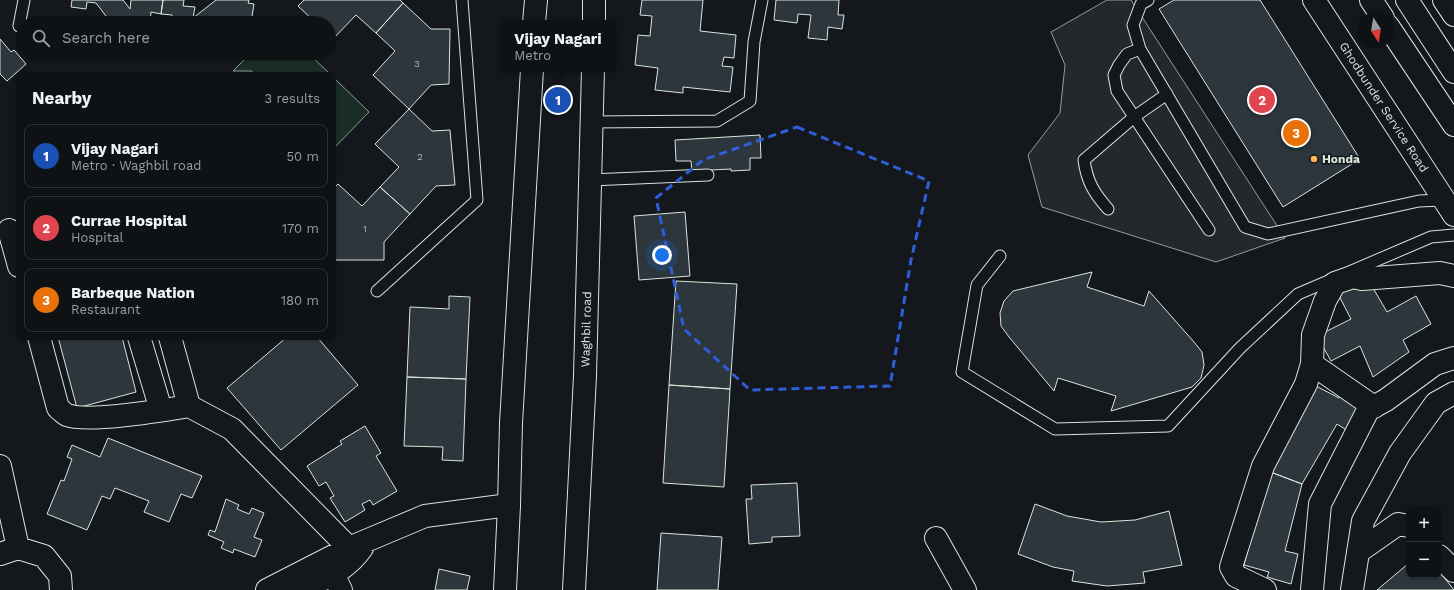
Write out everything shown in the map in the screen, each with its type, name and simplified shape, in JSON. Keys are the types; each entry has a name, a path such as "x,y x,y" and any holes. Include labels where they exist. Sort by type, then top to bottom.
{"street":[{"path":"534,20 536,0"},
{"path":"594,0 594,20"},
{"name":"Ghodbunder Service Road","path":"1314,0 1448,208"},
{"path":"1371,0 1379,12"},
{"path":"1407,0 1454,72"},
{"path":"1444,0 1454,15"},
{"path":"1394,35 1454,125"},
{"path":"505,590 511,423 532,72"},
{"name":"Waghbil road","path":"574,590 585,376 593,72"},
{"path":"9,230 16,255"},
{"path":"1265,590 1236,576 1231,567 1263,466 1306,384 1312,364 1313,335 1325,301 1335,283 1353,277 1362,279 1440,272 1454,276"},
{"path":"39,340 58,408 66,415 80,418 189,406 232,429 357,545"},
{"path":"140,340 161,410"},
{"path":"171,340 189,406"},
{"path":"1312,590 1320,504 1368,410 1435,364 1454,358"},
{"path":"1312,364 1374,407"},
{"path":"1352,590 1363,521 1400,453 1436,403 1454,393"},
{"path":"0,466 9,551 44,556 60,576 61,590"},
{"path":"267,590 357,545 425,516 509,505"},
{"path":"1358,552 1398,524 1406,525"},
{"path":"936,538 965,590"},
{"path":"302,590 337,582 353,561 357,545"},
{"path":"1442,559 1454,572"}],"lane":[{"path":"21,16 24,0"},
{"path":"377,291 477,200 462,0"},
{"path":"591,122 717,121 750,101 754,42 762,0"},
{"path":"1148,0 1142,4 1133,25 1140,49 1245,227 1268,234 1419,201 1448,208"},
{"path":"1140,49 1127,54 1114,75 1117,91 1209,230"},
{"path":"1108,209 1094,193 1086,172 1084,160 1134,117 1167,94"},
{"path":"590,180 708,175"},
{"path":"1000,256 977,284 962,372 1055,429 1168,426 1240,348 1298,294 1430,237 1454,235"}],"highlighted area":[{"path":"797,127 929,181 911,260 890,386 750,390 684,329 656,198 703,160"}],"green space":[{"path":"244,60 315,60 328,72 252,72 233,71"},
{"path":"336,80 369,112 336,146"}],"shaded area":[{"path":"1107,0 1131,0 1285,238 1216,262 1042,207 1028,155 1060,113 1065,65 1051,32"}],"building":[{"path":"72,0 123,0 130,9 131,0 163,0 161,14 151,12 151,16 106,16 96,3 87,2 86,9 71,7"},
{"path":"163,0 184,0 183,6 195,7 193,16 172,16 161,14"},
{"path":"216,0 249,0 248,3 254,4 252,16 196,16"},
{"path":"304,0 400,0 403,3 376,33 356,15 336,36 336,16 309,16 298,6"},
{"path":"642,0 703,0 700,31 736,35 734,58 724,57 722,66 733,67 730,92 683,87 683,93 655,90 658,68 635,65 638,35 650,36 652,16 640,15"},
{"path":"776,0 839,0 838,15 844,15 842,29 828,27 827,40 808,38 811,15 798,14 797,23 774,20"},
{"path":"1174,0 1260,0 1360,159 1283,207 1159,9"},
{"path":"403,3 431,29 450,29 449,84 431,85 409,109 373,75 395,51 376,33"},
{"path":"0,39 11,52 14,50 16,52 16,60 23,60 26,64 7,81 0,74"},
{"path":"409,109 432,131 450,130 455,185 436,186 410,214 380,187 399,167 375,144"},
{"path":"760,135 761,158 750,158 750,170 731,171 731,169 692,171 691,161 676,161 675,140"},
{"path":"338,184 362,206 380,187 410,214 384,242 384,260 336,260 336,186"},
{"path":"685,212 690,276 639,280 634,216"},
{"path":"1092,272 1087,287 1144,306 1149,291 1194,342 1202,352 1204,365 1201,378 1192,387 1111,411 1116,396 1058,378 1054,391 1001,326 1000,313 1004,301 1013,291"},
{"path":"676,281 737,284 730,389 669,385"},
{"path":"1369,281 1387,312 1416,296 1431,324 1403,340 1409,352 1373,377 1360,346 1331,361 1317,336 1351,319 1338,294"},
{"path":"449,296 470,297 466,379 407,377 410,307 449,309"},
{"path":"59,340 123,340 136,392 77,408"},
{"path":"283,340 320,340 358,385 281,450 227,388"},
{"path":"407,377 466,379 463,461 442,460 443,447 404,446"},
{"path":"669,385 730,389 724,487 663,483"},
{"path":"1316,386 1339,398 1342,393 1363,404 1348,431 1337,424 1302,484 1268,471"},
{"path":"365,426 381,453 376,456 397,491 373,505 370,500 362,504 365,510 345,522 330,498 334,496 326,482 319,486 307,466 342,444 340,441"},
{"path":"108,438 202,476 192,498 181,494 169,522 144,512 149,501 115,488 110,499 102,496 87,530 47,514 61,480 64,481 72,459 67,457 72,445 100,457"},
{"path":"1268,471 1302,484 1285,551 1298,554 1291,584 1267,577 1269,572 1244,565"},
{"path":"797,483 800,536 772,537 772,542 749,544 746,499 752,499 751,485"},
{"path":"226,499 239,505 237,509 249,514 252,508 264,513 254,537 262,540 255,557 234,549 233,553 221,548 224,542 208,535 210,530 215,532"},
{"path":"1035,504 1067,516 1101,522 1135,520 1169,511 1182,565 1143,572 1145,583 1107,586 1072,581 1074,571 1053,567 1018,554"},
{"path":"661,533 722,537 718,590 657,590"},
{"path":"1406,566 1406,578 1442,578 1442,575 1454,590 1377,590"},
{"path":"439,569 470,576 467,590 435,590"}],"place":[{"name":"Vijay Nagari","path":"558,100"},
{"name":"Currae Hospital","path":"1262,100"},
{"name":"Barbeque Nation","path":"1296,133"},
{"name":"Honda","path":"1314,159"}]}
